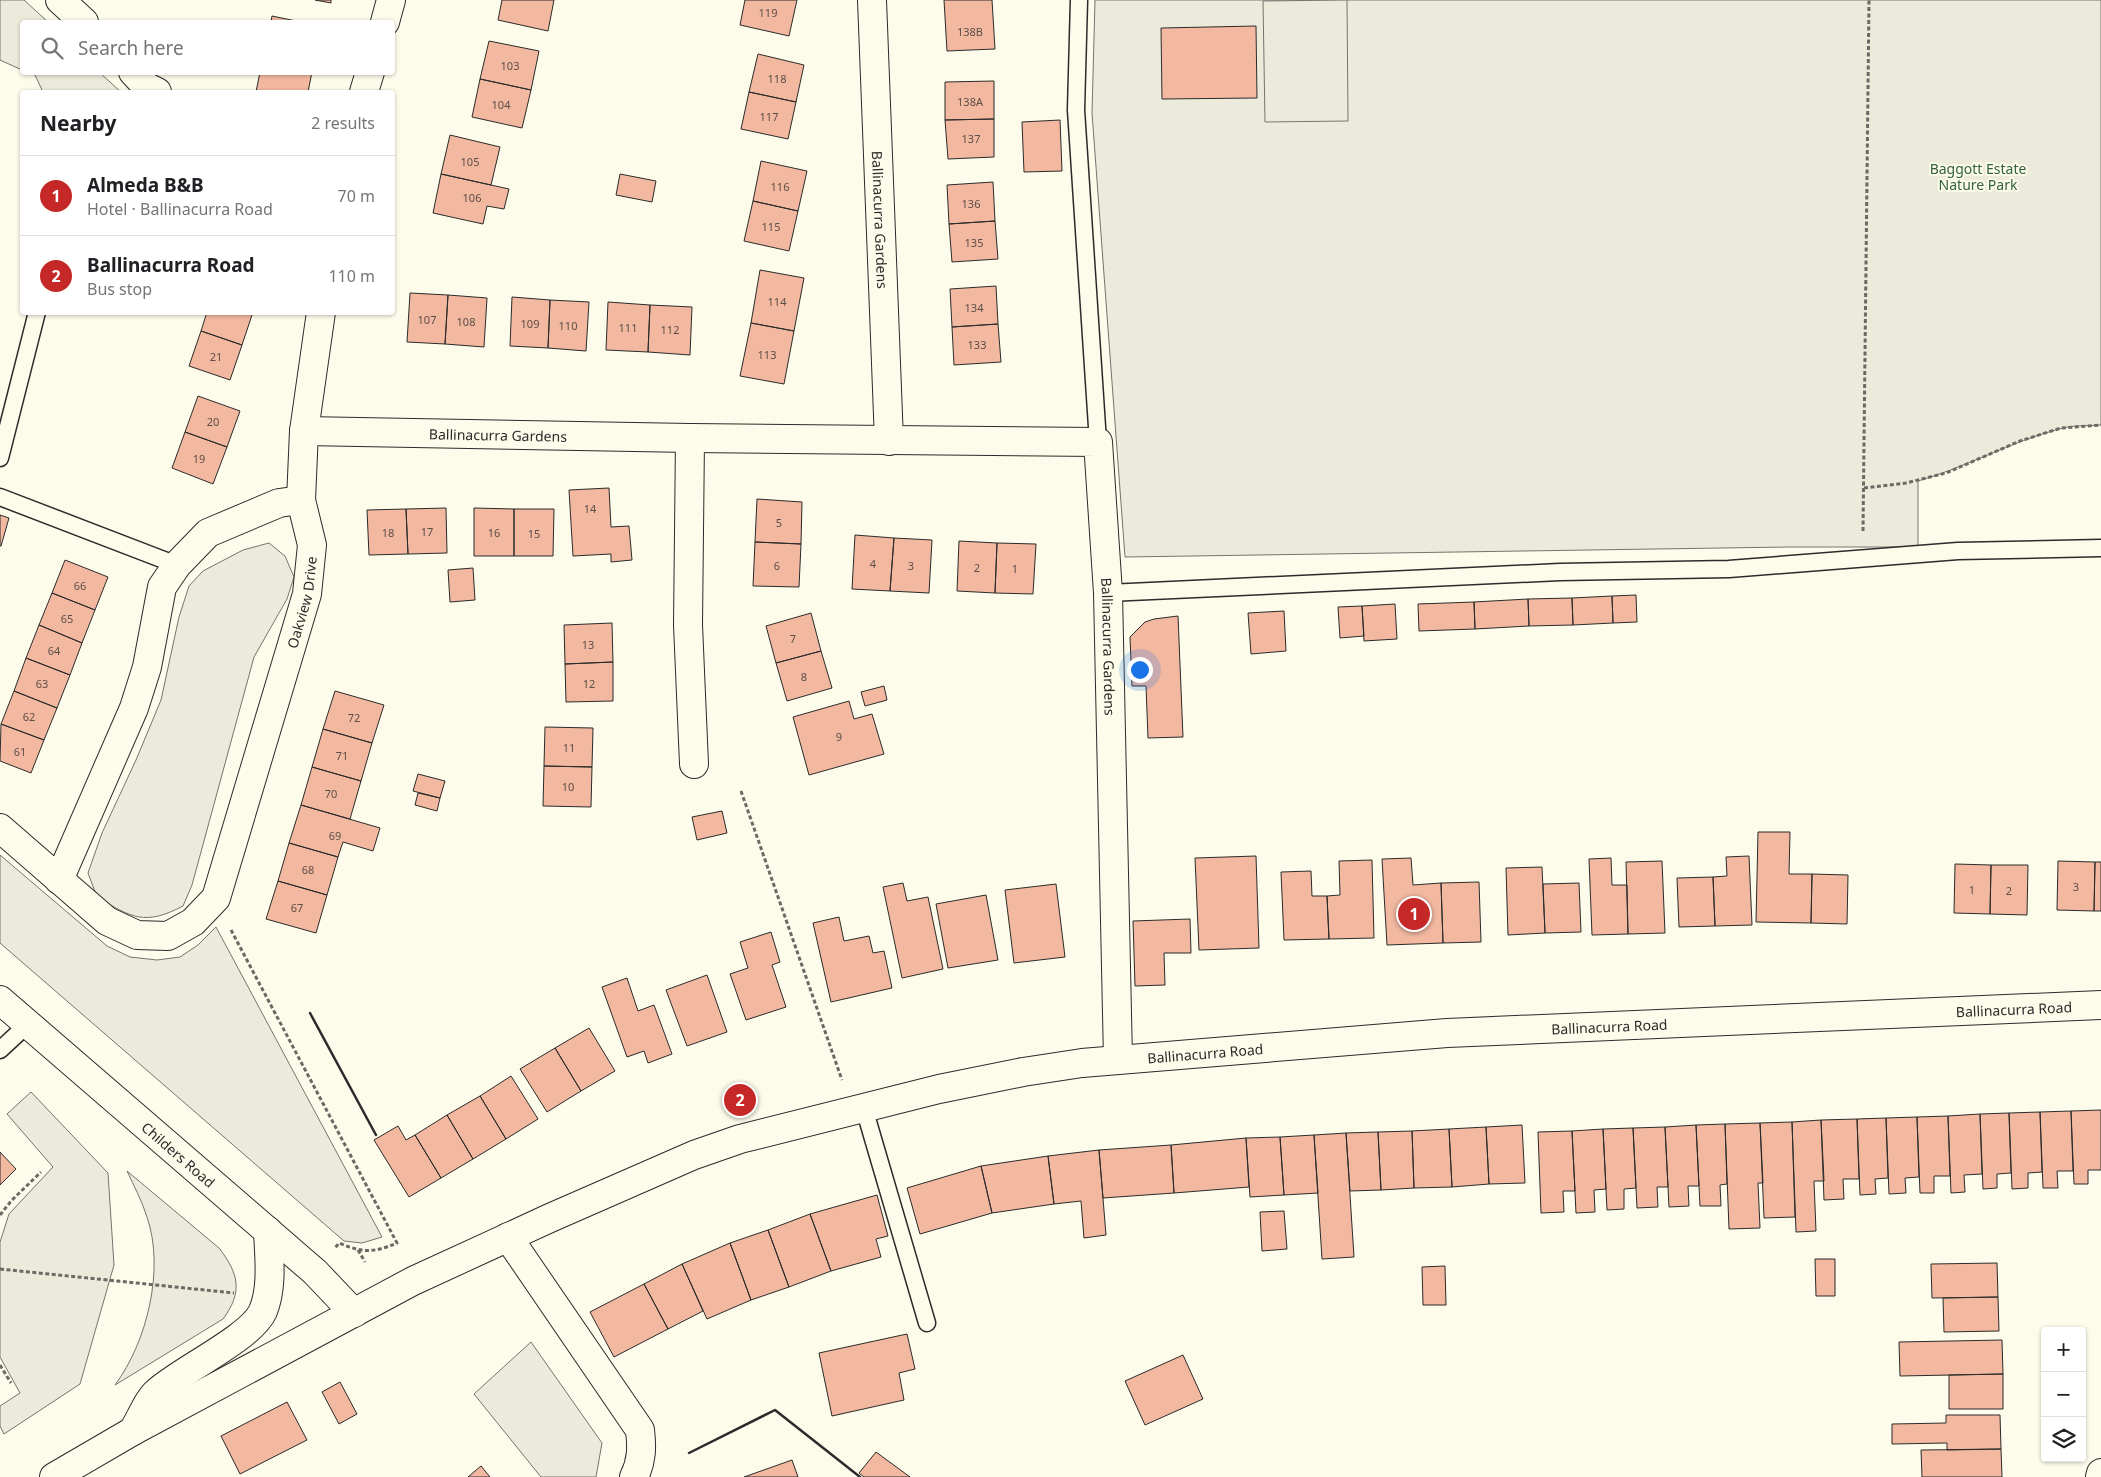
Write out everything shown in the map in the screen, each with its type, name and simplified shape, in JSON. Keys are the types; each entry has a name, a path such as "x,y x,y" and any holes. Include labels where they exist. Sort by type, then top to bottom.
{"street":[{"path":"60,0 82,20"},
{"path":"385,20 391,0"},
{"name":"Ballinacurra Gardens","path":"872,0 889,441"},
{"path":"137,75 154,90"},
{"path":"365,90 369,75"},
{"path":"59,880 134,708 147,667 162,587 177,565 208,533 279,503 302,500 304,431 321,315"},
{"name":"Ballinacurra Gardens","path":"304,431 889,441 1098,442 1108,593 1118,1060"},
{"path":"690,438 688,625 694,764"},
{"name":"Oakview Drive","path":"0,828 107,921 137,935 168,936 193,922 216,898 307,594 312,545 302,500"},
{"name":"Childers Road","path":"0,1000 315,1272 354,1313"},
{"name":"Ballinacurra Road","path":"54,1477 134,1431 413,1280 694,1155 740,1139 858,1109 1023,1072 1118,1060 1446,1033 2101,1005"},
{"path":"134,1431 156,1393 239,1336 261,1314 268,1293 268,1231"},
{"path":"508,1237 640,1430 642,1448 639,1467 634,1477"},
{"path":"2100,1477 2101,1473"}],"lane":[{"path":"1079,0 1076,110 1098,442"},
{"path":"0,458 36,315"},
{"path":"0,497 177,565"},
{"path":"1108,593 1560,572 1729,569 1958,551 2101,548"},
{"path":"0,1050 28,1024"},
{"path":"858,1109 927,1323"}],"path":[{"path":"1863,559 1869,0"},
{"path":"1864,488 1906,484 1946,473 2020,441 2061,428 2101,425"},
{"path":"741,791 858,1109"},
{"path":"229,925 397,1243 379,1251 365,1252 339,1243 333,1252"},
{"path":"0,1215 12,1200 41,1172"},
{"path":"358,1250 365,1262"},
{"path":"0,1269 240,1294"},
{"path":"0,1365 12,1383"}],"green space":[{"path":"0,0 24,0 46,20 20,20 20,69 0,60"},
{"name":"Baggott Estate Nature Park","path":"1095,0 2101,0 2101,425 2069,427 2041,434 1954,469 1918,481 1918,547 1789,547 1125,557 1092,113"},
{"path":"35,75 102,75 119,90 42,90"},
{"path":"269,543 285,556 294,577 287,599 254,657 192,885 183,906 158,916 139,917 130,914 97,897 88,873 102,833 161,700 179,617 189,586 203,571 243,550"},
{"path":"0,855 107,946 130,957 157,960 180,957 198,945 216,927 382,1237 362,1243 344,1241 0,943"},
{"path":"127,1171 219,1248 231,1266 236,1283 236,1292 234,1300 223,1319 115,1385 136,1348 144,1327 153,1282 154,1259 152,1237 145,1211"},
{"path":"531,1342 602,1443 596,1477 541,1477 474,1394"}],"shaded area":[{"path":"1347,0 1348,121 1265,122 1263,1"},
{"path":"31,1092 108,1173 114,1265 80,1384 4,1434 0,1426 0,1406 20,1393 0,1357 0,1242 9,1214 53,1167 7,1114"}],"building":[{"path":"315,0 331,0 331,3"},
{"path":"502,0 554,0 548,31 498,20"},
{"path":"745,0 797,0 789,36 740,25"},
{"path":"944,0 992,0 995,49 947,51"},
{"path":"272,16 291,20 271,20"},
{"path":"1256,26 1257,98 1162,99 1161,28"},
{"path":"489,41 539,51 531,90 480,79"},
{"path":"758,54 804,65 796,102 749,92"},
{"path":"259,75 311,75 308,90 256,90"},
{"path":"480,79 531,90 522,128 472,117"},
{"path":"994,81 994,119 945,120 945,82"},
{"path":"749,92 796,102 788,139 741,129"},
{"path":"994,119 994,157 948,159 945,120"},
{"path":"1060,120 1062,171 1024,172 1022,122"},
{"path":"450,135 500,147 491,185 441,174"},
{"path":"761,161 807,171 798,211 753,201"},
{"path":"441,174 509,189 504,209 487,206 483,224 433,213"},
{"path":"620,174 656,181 652,202 616,195"},
{"path":"993,182 995,221 949,224 947,185"},
{"path":"753,201 798,211 789,251 744,241"},
{"path":"995,221 998,259 952,262 949,224"},
{"path":"760,270 804,278 794,331 751,323"},
{"path":"996,286 998,324 952,327 950,289"},
{"path":"410,293 448,295 445,344 407,342"},
{"path":"448,295 487,298 484,347 445,344"},
{"path":"512,297 550,300 548,348 510,346"},
{"path":"550,300 589,302 586,351 548,348"},
{"path":"608,302 650,305 648,352 606,350"},
{"path":"650,305 692,307 690,355 648,352"},
{"path":"206,315 252,315 242,345 201,331"},
{"path":"751,323 794,331 784,384 740,376"},
{"path":"998,324 1001,362 954,365 952,327"},
{"path":"201,331 242,345 230,380 189,366"},
{"path":"198,396 240,411 227,447 185,432"},
{"path":"185,432 227,447 213,484 172,468"},
{"path":"609,488 611,527 629,526 632,560 611,562 611,554 573,556 569,490"},
{"path":"757,499 802,502 801,544 755,542"},
{"path":"446,508 447,553 408,554 406,509"},
{"path":"474,508 514,509 514,556 474,556"},
{"path":"406,509 408,554 369,555 367,510"},
{"path":"514,509 554,509 553,556 514,556"},
{"path":"0,515 9,518 1,546 0,546"},
{"path":"855,535 894,538 890,591 852,589"},
{"path":"894,538 932,540 929,593 890,591"},
{"path":"959,541 997,543 995,593 957,591"},
{"path":"755,542 801,544 799,587 753,586"},
{"path":"997,543 1036,544 1033,594 995,593"},
{"path":"65,560 108,577 95,610 52,593"},
{"path":"473,568 475,600 450,602 448,570"},
{"path":"52,593 95,610 82,643 39,625"},
{"path":"1636,595 1637,622 1613,623 1612,596"},
{"path":"1612,596 1613,623 1573,625 1572,598"},
{"path":"1572,598 1573,625 1529,626 1528,599"},
{"path":"1528,599 1529,626 1475,629 1474,602"},
{"path":"1474,602 1475,629 1419,631 1418,604"},
{"path":"1395,604 1397,639 1364,641 1362,606"},
{"path":"1362,606 1364,636 1340,638 1338,607"},
{"path":"1284,611 1286,651 1251,654 1248,613"},
{"path":"811,613 821,651 776,663 766,626"},
{"path":"1178,616 1183,737 1148,738 1146,686 1132,686 1130,637 1145,622"},
{"path":"612,623 613,662 565,664 564,625"},
{"path":"39,625 82,643 70,675 26,658"},
{"path":"821,651 832,688 787,701 776,663"},
{"path":"26,658 70,675 57,708 14,691"},
{"path":"613,662 613,701 566,702 565,664"},
{"path":"884,686 887,700 865,706 861,692"},
{"path":"14,691 57,708 44,740 1,724"},
{"path":"335,691 384,705 372,743 323,729"},
{"path":"849,701 854,719 872,714 884,754 809,775 793,717"},
{"path":"1,724 44,740 31,773 0,761"},
{"path":"545,727 593,728 592,767 544,766"},
{"path":"323,729 372,743 361,781 312,767"},
{"path":"544,766 592,767 591,807 543,806"},
{"path":"312,767 361,781 350,819 301,805"},
{"path":"418,774 445,781 440,798 413,791"},
{"path":"418,793 440,798 437,811 415,805"},
{"path":"301,805 380,828 373,851 343,842 338,857 289,843"},
{"path":"722,811 727,833 697,840 692,817"},
{"path":"1758,832 1790,832 1789,874 1812,874 1811,923 1756,922"},
{"path":"289,843 338,857 327,895 278,881"},
{"path":"1256,856 1259,948 1199,950 1195,858"},
{"path":"1749,856 1752,925 1715,926 1713,877 1727,876 1726,857"},
{"path":"1411,858 1413,885 1441,883 1443,943 1387,945 1382,859"},
{"path":"1611,858 1612,885 1627,885 1628,934 1592,935 1589,859"},
{"path":"1372,860 1374,938 1329,939 1327,896 1340,895 1339,861"},
{"path":"1662,861 1665,933 1628,934 1626,862"},
{"path":"2058,861 2095,862 2094,911 2057,910"},
{"path":"2095,862 2101,862 2101,911 2094,911"},
{"path":"1955,864 1991,865 1990,914 1954,913"},
{"path":"1991,865 2028,865 2027,915 1990,914"},
{"path":"1542,867 1545,933 1508,935 1506,868"},
{"path":"1311,871 1312,896 1327,896 1329,939 1284,940 1281,872"},
{"path":"1812,874 1848,875 1847,924 1811,923"},
{"path":"1713,877 1715,926 1679,927 1677,878"},
{"path":"278,881 327,895 316,933 266,919"},
{"path":"1479,882 1481,942 1443,943 1441,883"},
{"path":"903,883 907,901 928,897 943,969 902,978 883,887"},
{"path":"1579,883 1581,932 1545,933 1543,884"},
{"path":"1056,884 1065,957 1014,963 1005,890"},
{"path":"986,895 998,960 948,968 936,904"},
{"path":"839,917 844,941 869,936 873,953 884,951 892,988 831,1002 813,923"},
{"path":"1190,919 1191,953 1164,953 1165,985 1135,986 1133,921"},
{"path":"771,932 780,962 772,965 786,1007 746,1020 730,974 748,968 740,942"},
{"path":"707,975 727,1032 687,1046 666,990"},
{"path":"627,978 638,1011 654,1005 672,1054 648,1063 644,1051 627,1057 602,987"},
{"path":"589,1028 615,1071 581,1091 555,1048"},
{"path":"555,1048 581,1091 547,1112 520,1069"},
{"path":"511,1076 538,1119 506,1139 480,1096"},
{"path":"480,1096 506,1139 473,1159 447,1115"},
{"path":"2101,1110 2101,1170 2088,1170 2088,1184 2074,1184 2071,1111"},
{"path":"2071,1111 2073,1171 2057,1171 2058,1188 2043,1188 2040,1112"},
{"path":"2040,1112 2042,1172 2028,1173 2028,1188 2012,1189 2009,1113"},
{"path":"2009,1113 2011,1173 1997,1174 1997,1188 1983,1189 1980,1114"},
{"path":"1980,1114 1982,1174 1964,1175 1965,1192 1951,1193 1948,1116"},
{"path":"447,1115 473,1159 441,1178 415,1135"},
{"path":"1948,1116 1950,1176 1934,1176 1934,1193 1920,1193 1917,1117"},
{"path":"1917,1117 1919,1177 1905,1178 1906,1193 1889,1194 1886,1118"},
{"path":"1886,1118 1888,1178 1875,1179 1876,1194 1860,1195 1857,1119"},
{"path":"1857,1119 1859,1179 1843,1179 1844,1199 1824,1200 1821,1120"},
{"path":"1821,1120 1824,1181 1814,1181 1816,1231 1796,1232 1792,1122"},
{"path":"1792,1122 1795,1217 1764,1218 1760,1123"},
{"path":"1760,1123 1763,1183 1758,1183 1760,1228 1729,1229 1725,1124"},
{"path":"1725,1124 1727,1184 1720,1185 1721,1206 1700,1206 1696,1125"},
{"path":"1522,1125 1525,1183 1489,1184 1486,1127"},
{"path":"1696,1125 1699,1186 1688,1186 1689,1206 1669,1207 1665,1127"},
{"path":"398,1126 406,1140 415,1135 441,1178 409,1197 374,1140"},
{"path":"1486,1127 1489,1184 1452,1187 1449,1129"},
{"path":"1665,1127 1668,1187 1657,1187 1658,1207 1637,1208 1633,1128"},
{"path":"1633,1128 1636,1188 1624,1189 1624,1209 1607,1210 1603,1129"},
{"path":"1449,1129 1452,1187 1414,1188 1412,1131"},
{"path":"1603,1129 1606,1189 1594,1190 1595,1212 1576,1213 1572,1131"},
{"path":"1412,1131 1414,1188 1381,1190 1378,1132"},
{"path":"1572,1131 1575,1191 1563,1191 1564,1212 1541,1213 1538,1132"},
{"path":"1378,1132 1381,1190 1350,1191 1346,1133"},
{"path":"1346,1133 1354,1257 1322,1259 1314,1135"},
{"path":"1314,1135 1318,1193 1284,1195 1280,1137"},
{"path":"1280,1137 1284,1195 1250,1197 1246,1138"},
{"path":"1246,1138 1249,1187 1174,1193 1171,1145"},
{"path":"1171,1145 1174,1193 1103,1198 1099,1150"},
{"path":"1099,1150 1106,1235 1084,1238 1081,1201 1054,1204 1048,1156"},
{"path":"0,1152 16,1169 0,1185"},
{"path":"1048,1156 1054,1204 992,1213 981,1166"},
{"path":"981,1166 992,1213 920,1234 907,1188"},
{"path":"877,1195 888,1236 876,1239 881,1257 831,1271 810,1214"},
{"path":"1284,1211 1287,1249 1262,1251 1260,1212"},
{"path":"810,1214 831,1271 789,1287 768,1230"},
{"path":"768,1230 789,1287 751,1300 730,1243"},
{"path":"730,1243 751,1300 707,1319 682,1264"},
{"path":"1815,1259 1835,1259 1835,1296 1816,1296"},
{"path":"1997,1263 1998,1297 1932,1298 1931,1264"},
{"path":"682,1264 703,1311 668,1329 644,1284"},
{"path":"1445,1266 1446,1305 1423,1305 1422,1267"},
{"path":"644,1284 668,1329 614,1357 590,1312"},
{"path":"1998,1297 1999,1331 1944,1332 1943,1298"},
{"path":"907,1334 915,1369 899,1373 904,1400 832,1416 819,1353"},
{"path":"2002,1340 2003,1374 1900,1376 1899,1342"},
{"path":"1183,1355 1203,1399 1145,1425 1125,1381"},
{"path":"2003,1374 2003,1409 1949,1409 1949,1375"},
{"path":"340,1382 357,1414 339,1424 322,1392"},
{"path":"287,1402 307,1440 240,1474 221,1436"},
{"path":"1946,1415 2000,1415 2001,1449 1947,1450 1947,1443 1892,1444 1892,1424 1946,1423"},
{"path":"2001,1449 2002,1477 1922,1477 1921,1450"},
{"path":"876,1452 910,1477 864,1477 859,1473"},
{"path":"792,1460 798,1477 744,1477"},
{"path":"481,1466 490,1477 468,1477"}],"wall":[{"path":"310,1013 376,1135"},
{"path":"689,1453 775,1410 860,1477"}],"place":[{"name":"Almeda B&B","path":"1414,914"},
{"name":"Ballinacurra Road","path":"740,1100"}]}
